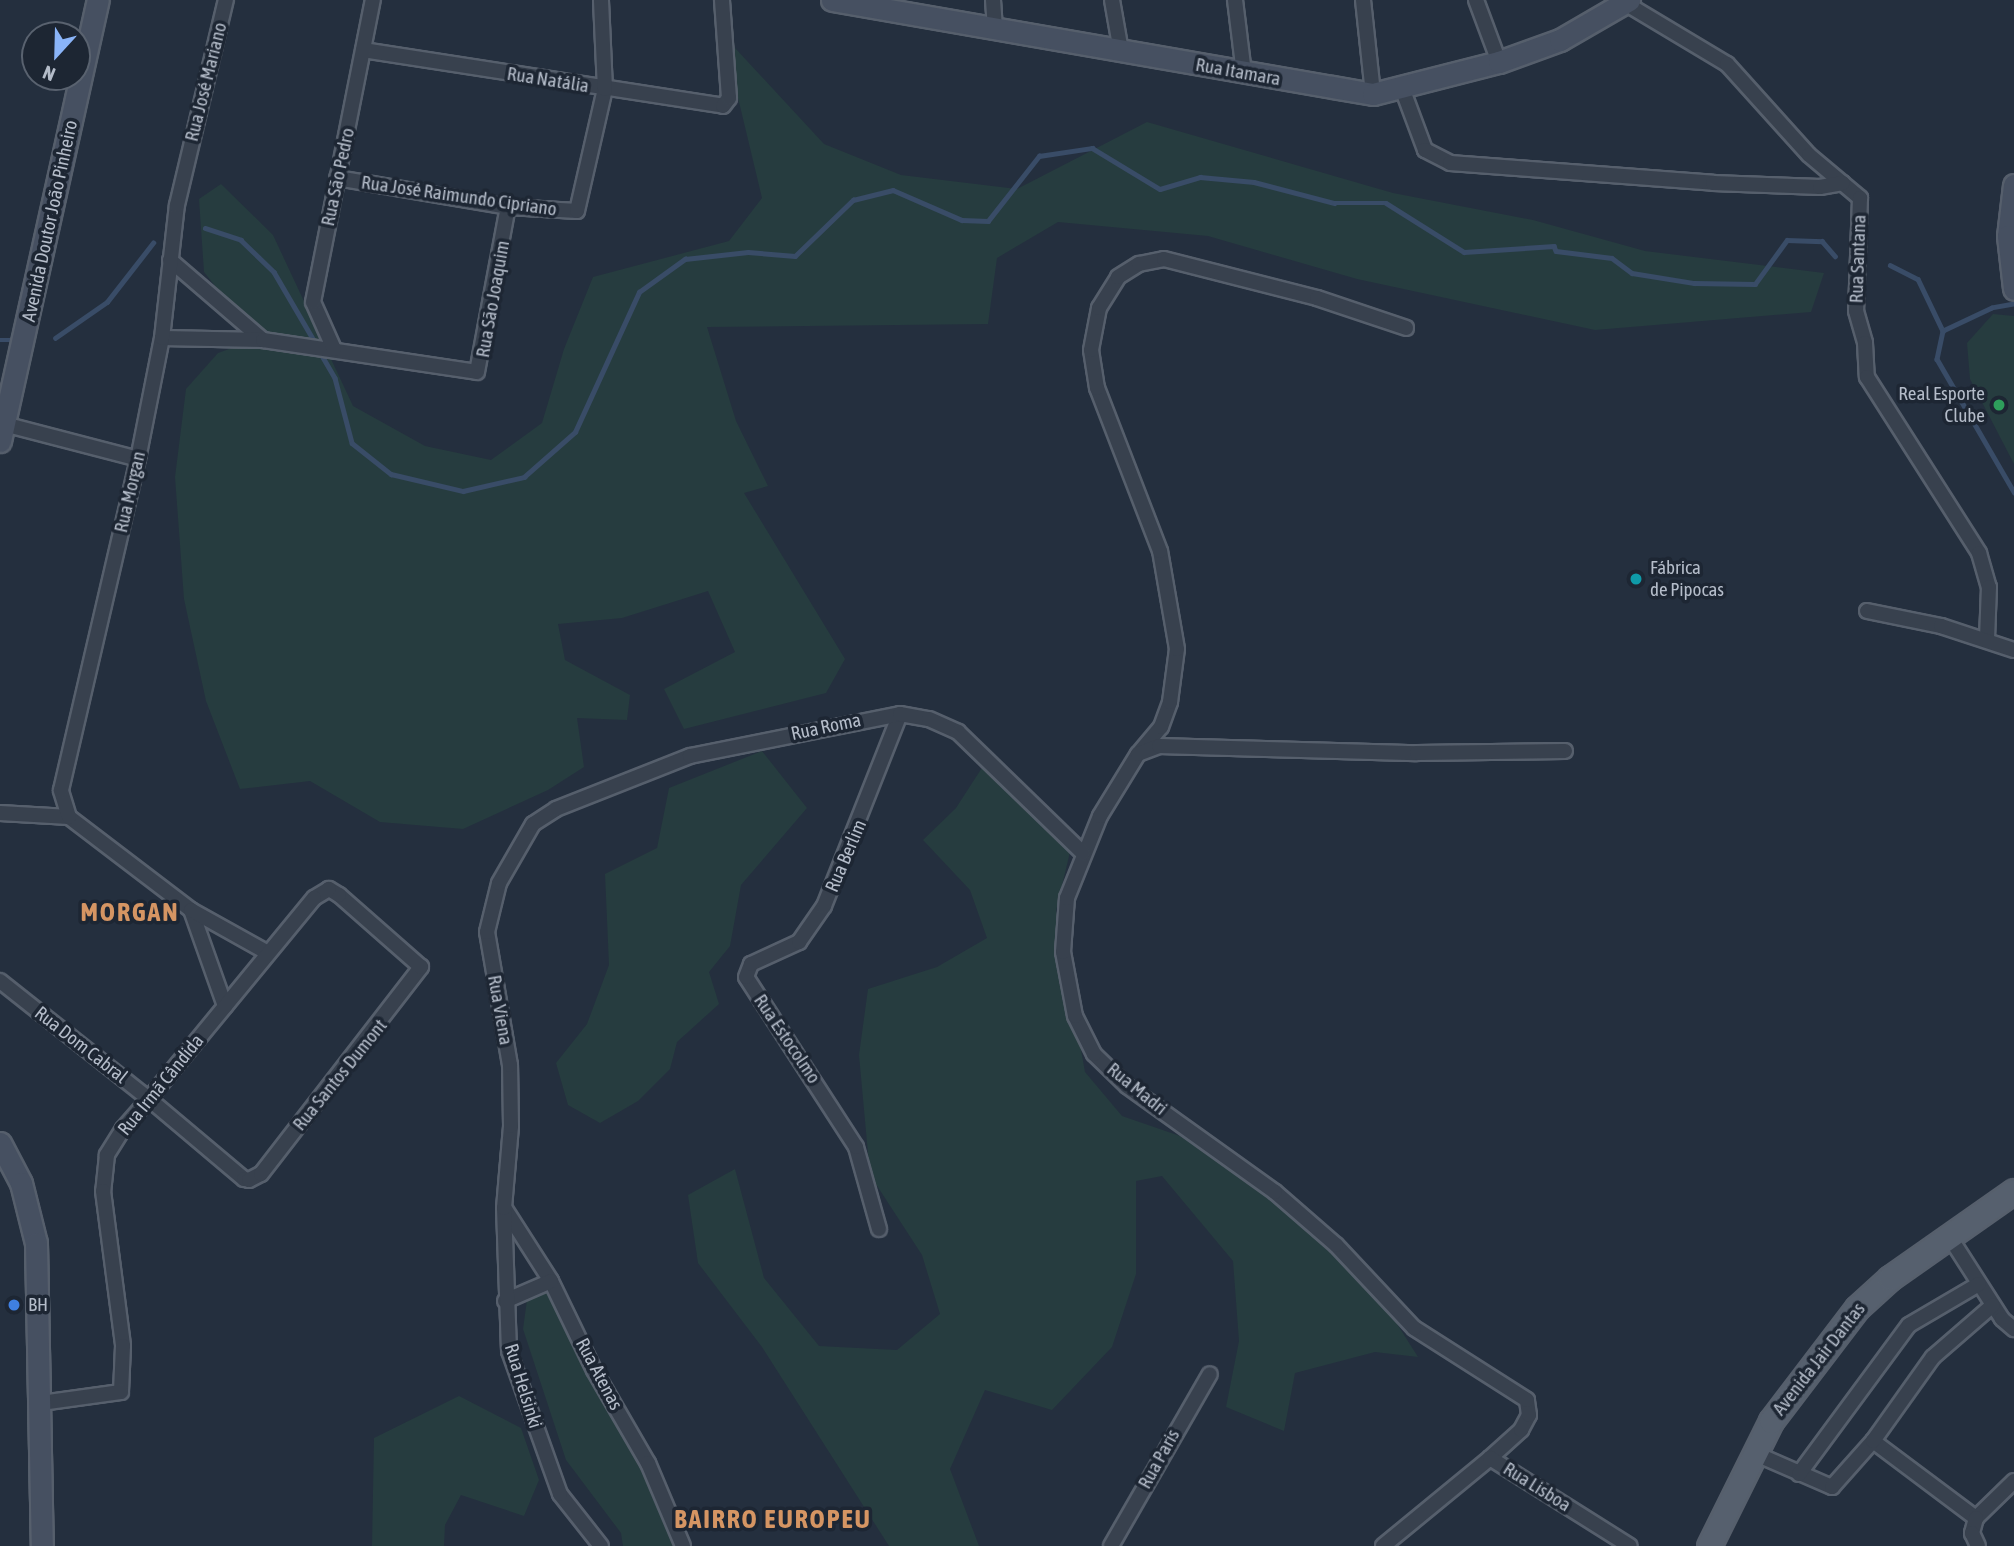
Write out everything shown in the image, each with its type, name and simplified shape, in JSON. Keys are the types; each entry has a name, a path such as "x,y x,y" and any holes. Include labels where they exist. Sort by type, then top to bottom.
{"main road":[{"name":"Avenida Jair Dantas","path":"1709,1546 1771,1421 1857,1308 1949,1236 2014,1191"}],"street":[{"name":"Avenida Doutor João Pinheiro","path":"2,433 98,0"},
{"name":"Rua José Mariano","path":"186,163 226,0"},
{"name":"Rua São Pedro","path":"334,349 313,302 373,0"},
{"path":"601,0 605,89"},
{"name":"Rua Natália","path":"363,50 723,107 729,98 722,0"},
{"name":"Rua Itamara","path":"832,0 865,3 995,30 1373,93 1499,62 1572,34 1624,2"},
{"path":"993,0 995,30"},
{"path":"1112,0 1121,51"},
{"path":"1235,0 1244,72"},
{"path":"1363,0 1373,93"},
{"path":"1476,0 1499,62"},
{"name":"Rua Santana","path":"1624,2 1727,64 1809,155 1860,198 1856,311 1865,342 1867,377 1979,552 1989,587 1987,640"},
{"path":"1402,88 1425,150 1450,163 1713,183 1820,187 1843,183"},
{"name":"Rua José Raimundo Cipriano","path":"337,178 509,206 573,213 580,208 605,89"},
{"name":"Rua Morgan","path":"69,817 61,790 138,459 162,338 170,260 186,163"},
{"path":"2012,284 2007,236 2014,185"},
{"name":"Rua São Joaquim","path":"334,349 477,372 509,206"},
{"name":"Rua Madri","path":"1406,328 1318,298 1164,259 1139,264 1118,277 1097,322 1091,350 1097,388 1160,551 1176,636 1170,702 1161,727 1138,754 1083,853 1067,898 1063,952 1075,1016 1094,1054 1127,1086 1275,1192 1336,1245 1414,1328 1527,1399 1529,1416 1521,1430 1490,1458"},
{"path":"170,260 264,340"},
{"path":"162,338 264,340 334,349"},
{"path":"2,433 138,459"},
{"path":"1867,611 1987,640 2014,650"},
{"name":"Rua Roma","path":"533,824 556,809 690,756 900,714 929,719 958,732 1083,853"},
{"name":"Rua Berlim","path":"751,964 799,942 824,906 900,714"},
{"path":"1138,754 1159,746 1418,753 1565,751"},
{"path":"0,813 69,817 191,910 268,953"},
{"name":"Rua Viena","path":"504,1208 511,1126 510,1065 486,932 499,883 533,824"},
{"name":"Rua Irmã Cândida","path":"41,1403 121,1392 123,1346 103,1182 107,1155 149,1099 314,898 326,889 339,895 421,967 418,976"},
{"path":"191,910 225,1006"},
{"name":"Rua Estocolmo","path":"751,964 748,982 837,1112 856,1147 879,1228"},
{"name":"Rua Santos Dumont","path":"261,1174 418,976"},
{"name":"Rua Dom Cabral","path":"0,981 149,1099 244,1179 261,1174"},
{"path":"0,1143 21,1183 36,1244 43,1546"},
{"name":"Rua Atenas","path":"504,1208 551,1281 594,1370 648,1463 683,1546"},
{"name":"Rua Helsinki","path":"504,1208 505,1301 513,1366 559,1494 601,1546"},
{"path":"1949,1236 1993,1305 2014,1329"},
{"path":"505,1301 551,1281"},
{"path":"1799,1474 1909,1325 1979,1284"},
{"path":"1756,1454 1829,1488 1873,1441 1933,1357 1993,1305"},
{"name":"Rua Paris","path":"1111,1546 1210,1374"},
{"path":"1873,1441 1976,1518"},
{"name":"Rua Lisboa","path":"1383,1546 1490,1458 1630,1546"},
{"path":"1979,1546 1972,1533 1976,1518 2014,1481"}],"green space":[{"path":"723,35 824,144 901,175 1017,189 1147,122 1393,193 1533,220 1645,251 1824,273 1811,312 1595,330 1357,279 1208,236 1058,222 997,258 988,324 707,327 736,421 768,486 744,493 845,659 826,693 684,729 664,689 735,652 708,591 622,618 558,624 565,660 630,695 627,720 577,718 584,767 548,790 463,829 380,822 310,781 240,789 206,701 184,599 175,477 186,389 218,353 257,339 204,272 199,199 221,184 273,235 353,406 425,446 491,460 542,423 564,349 593,277 729,241 762,198"},
{"name":"Real Esporte Clube","path":"1993,314 2014,316 2014,464 1970,379 1967,343"},
{"path":"762,751 807,808 741,885 730,946 709,972 719,1004 677,1042 670,1069 638,1101 600,1123 568,1105 556,1063 587,1024 609,965 605,874 657,848 669,788"},
{"path":"987,760 1074,835 1056,911 1085,1072 1122,1116 1180,1136 1282,1204 1387,1308 1418,1357 1375,1352 1295,1373 1284,1431 1226,1407 1239,1341 1233,1261 1162,1176 1136,1181 1136,1274 1112,1347 1052,1410 985,1390 950,1469 979,1546 889,1546 762,1347 698,1263 688,1195 735,1169 764,1278 819,1346 897,1350 940,1314 922,1255 870,1175 859,1055 868,989 937,967 987,938 970,890 923,840 956,808"},
{"path":"540,1288 562,1304 599,1375 659,1470 688,1546 623,1546 621,1533 566,1460 523,1329 527,1300"},
{"path":"459,1396 521,1428 539,1480 524,1516 461,1495 445,1525 444,1546 372,1546 374,1438"}],"waterway":[{"path":"320,352 335,378 352,443 391,474 463,491 524,477 575,432 639,292 685,259 748,252 795,256 853,200 893,190 962,220 988,221 1039,156 1092,148 1160,189 1200,177 1254,182 1334,203 1386,203 1464,252 1554,246 1556,251 1612,258 1632,273 1694,283 1755,284 1787,240 1822,241 1835,256"},
{"path":"205,228 241,240 274,272 316,344"},
{"path":"55,338 107,302 153,243"},
{"path":"1890,265 1918,279 1943,331"},
{"path":"2014,304 1992,308 1943,331 1937,359 2014,492"},
{"path":"0,340 10,340"}],"place":[{"name":"Real Esporte Clube","path":"1999,405"},
{"name":"Fábrica de Pipocas","path":"1636,579"},
{"name":"BH","path":"14,1305"}],"district":[{"name":"MORGAN","path":"130,913"},
{"name":"BAIRRO EUROPEU","path":"773,1520"}]}
